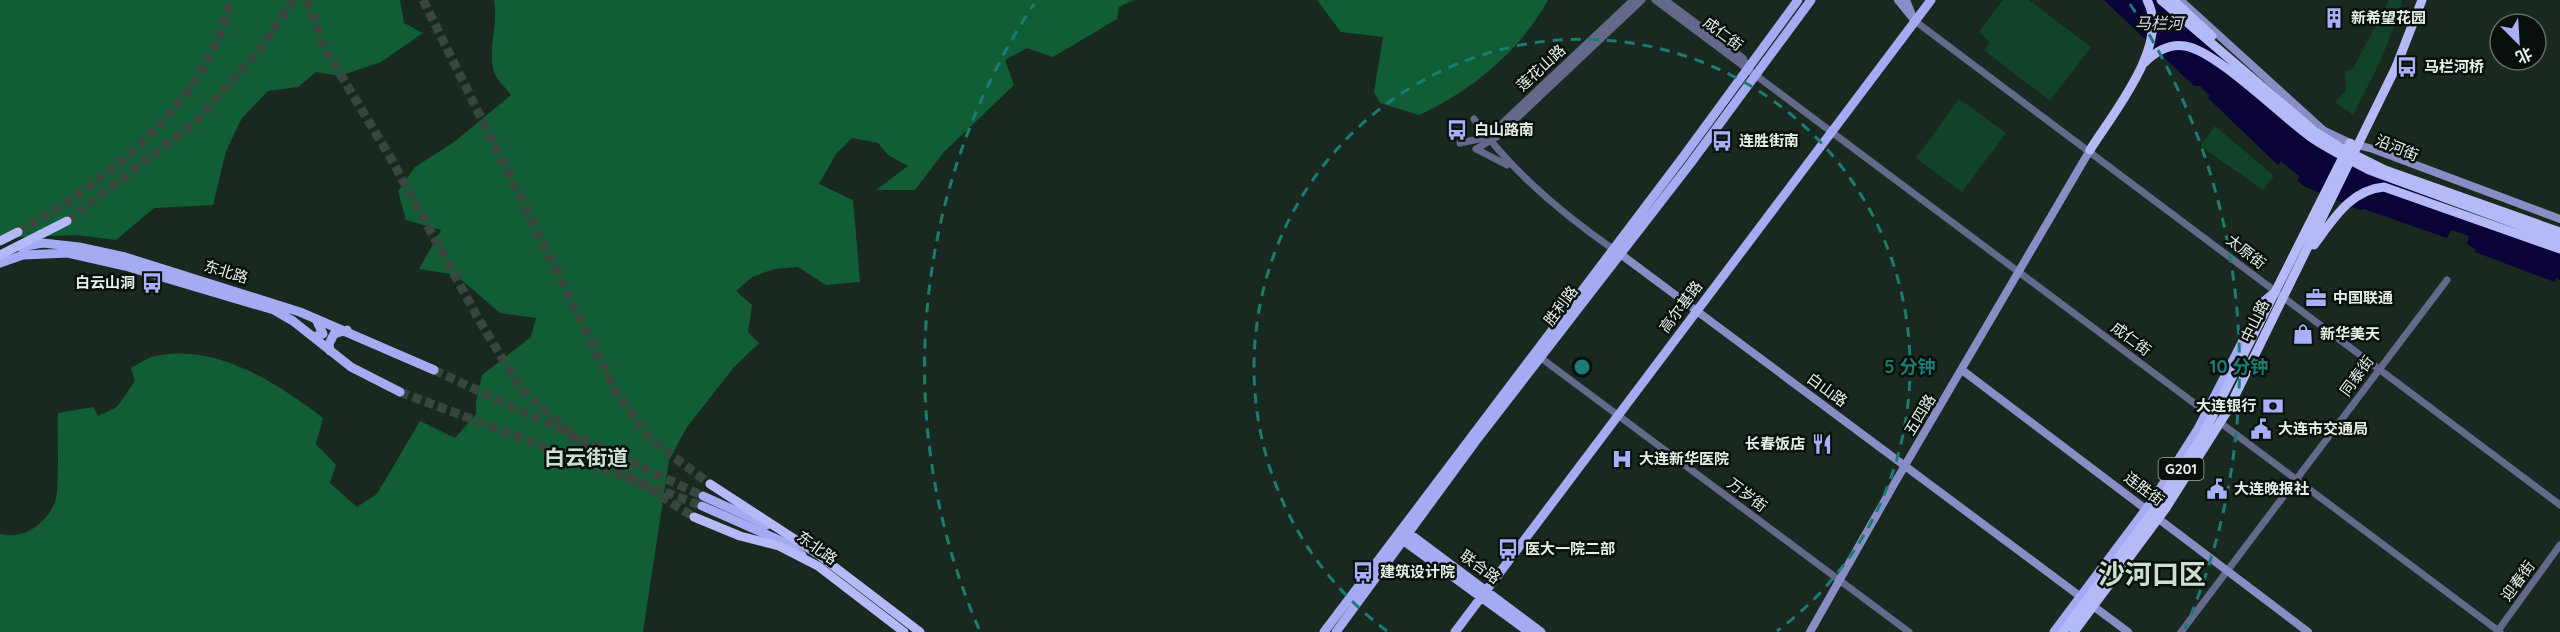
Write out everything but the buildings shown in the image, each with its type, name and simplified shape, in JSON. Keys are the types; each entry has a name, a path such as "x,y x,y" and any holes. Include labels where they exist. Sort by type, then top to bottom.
{"highway":[{"path":"2090,150 2144,63 2154,29 2154,16 2147,0"},
{"path":"2161,0 2314,131 2385,170 2560,232"},
{"path":"2173,0 2273,97"},
{"name":"中山路","path":"2064,632 2153,513 2214,417 2280,295 2354,144 2405,48 2422,0"},
{"path":"2144,63 2165,48 2176,45 2196,49 2217,62 2312,137 2343,157 2395,180 2560,240"},
{"path":"2299,267 2339,212 2364,192 2384,187 2560,249"},
{"name":"中山路","path":"2280,295 2299,267 2325,205"},
{"path":"0,254 67,221"},
{"path":"0,241 18,232"},
{"name":"东北路","path":"710,484 819,555 920,632"},
{"path":"694,517 740,536 779,546 818,566"},
{"name":"东北路","path":"818,566 904,632"},
{"name":"中山路","path":"2074,632 2087,601"}],"main road":[{"name":"胜利路","path":"1336,632 1541,357 1747,67 1798,0"},
{"name":"胜利路","path":"1324,632 1399,531 1616,251 1690,164 1811,0"},
{"name":"太原街","path":"1898,0 1915,21"},
{"name":"太原街","path":"1905,0 1915,21"},
{"name":"高尔基路","path":"1455,632 1830,131 1931,0"},
{"path":"2180,0 2313,123 2354,144"},
{"name":"沿河街","path":"2354,144 2560,219"},
{"name":"沿河街","path":"2354,144 2370,153 2560,224"},
{"name":"五四路","path":"1810,632 2090,150"},
{"name":"东北路","path":"0,254 44,243 79,247 125,257 232,289 316,318 434,370"},
{"name":"白山路","path":"1616,251 2128,632"},
{"name":"东北路","path":"0,263 23,255 68,253 124,266 274,310 351,367 400,392"},
{"path":"2054,632 2087,601 2153,513 2214,417 2262,303 2280,295"},
{"path":"313,337 323,334 316,318"},
{"path":"330,351 329,344 334,334 346,330"},
{"name":"连胜街","path":"1962,370 2308,632"},
{"name":"东北路","path":"791,537 703,501 786,543 818,566"},
{"name":"联合路","path":"1399,531 1541,632"},
{"name":"联合路","path":"1484,593 1529,632"}],"street":[{"name":"莲花山路","path":"1512,167 1476,149 1633,0"},
{"name":"莲花山路","path":"1460,143 1498,136 1642,0"},
{"name":"成仁街","path":"1655,0 2499,632"},
{"name":"成仁街","path":"1665,0 1743,58 1747,67"},
{"name":"太原街","path":"1915,21 2090,150 2560,505"},
{"path":"1474,119 1497,151 1512,167"},
{"path":"1497,151 1498,136"},
{"name":"白山路","path":"1512,167 1560,209 1616,251"},
{"name":"同泰街","path":"2181,632 2298,480 2379,367 2448,280"},
{"name":"万岁街","path":"1541,357 1909,632"},
{"name":"迎春街","path":"2499,632 2560,545"}],"green space":[{"path":"0,0 400,0 404,23 423,33 381,62 340,76 316,72 298,87 268,91 242,118 226,151 213,205 154,208 116,240 76,235 0,238"},
{"path":"494,0 1134,0 1119,7 1117,19 1053,57 1027,48 1005,60 1014,85 943,153 915,190 876,190 908,166 888,155 878,143 852,138 836,154 819,184 853,200 860,282 826,285 798,267 774,269 752,277 736,291 752,305 748,332 759,343 734,367 687,427 669,460 643,632 0,632 0,534 17,535 33,528 46,517 55,502 58,473 58,413 93,407 98,416 117,407 135,381 131,368 149,358 182,353 226,362 267,380 306,405 323,418 316,444 336,465 330,483 357,507 377,494 420,421 455,438 476,414 476,402 482,375 531,337 536,318 500,313 456,275 419,269 441,230 406,220 398,191 415,167 454,142 511,95 495,75 492,63"},
{"path":"1317,0 1548,0 1524,36 1492,68 1457,94 1419,115 1380,103 1374,92 1383,37 1341,32"},
{"path":"2003,0 2029,0 2091,47 2050,101 1984,50 1990,42 1979,32"},
{"path":"2389,0 2402,0 2401,10 2379,64 2353,115 2335,102 2346,91 2345,71 2353,69"},
{"path":"1959,99 2006,133 1962,192 1916,158"},
{"path":"2215,126 2274,176 2263,190 2200,146"}],"water":[{"name":"马栏河","path":"2104,0 2166,0 2374,176 2560,247 2560,280 2556,278 2555,282 2475,252 2475,249 2467,244 2469,236 2451,230 2447,238 2364,209 2359,210 2304,186 2298,181 2299,176 2281,161 2278,165 2208,98 2210,96 2200,86 2194,86"}],"tunnel":[{"path":"18,232 84,190 117,164 177,105 200,72 219,37 230,0"},
{"path":"67,221 196,121 260,49 293,0"},
{"path":"307,0 325,49 389,155 478,318 520,388 591,452 694,517"},
{"path":"423,0 616,392 651,440 710,484"},
{"path":"434,370 703,496"},
{"path":"400,392 702,506"}],"place":[{"name":"新希望花园","path":"2334,18"},
{"name":"马栏河桥","path":"2407,67"},
{"name":"白山路南","path":"1457,130"},
{"name":"连胜街南","path":"1722,141"},
{"name":"白云山洞","path":"152,283"},
{"name":"中国联通","path":"2316,298"},
{"name":"新华美天","path":"2303,334"},
{"name":"大连银行","path":"2273,406"},
{"name":"大连市交通局","path":"2261,429"},
{"name":"长春饭店","path":"1822,444"},
{"name":"大连新华医院","path":"1622,459"},
{"name":"大连晚报社","path":"2217,489"},
{"name":"医大一院二部","path":"1508,549"},
{"name":"建筑设计院","path":"1363,572"}],"district":[{"name":"白云街道","path":"586,458"},
{"name":"沙河口区","path":"2152,575"}]}
